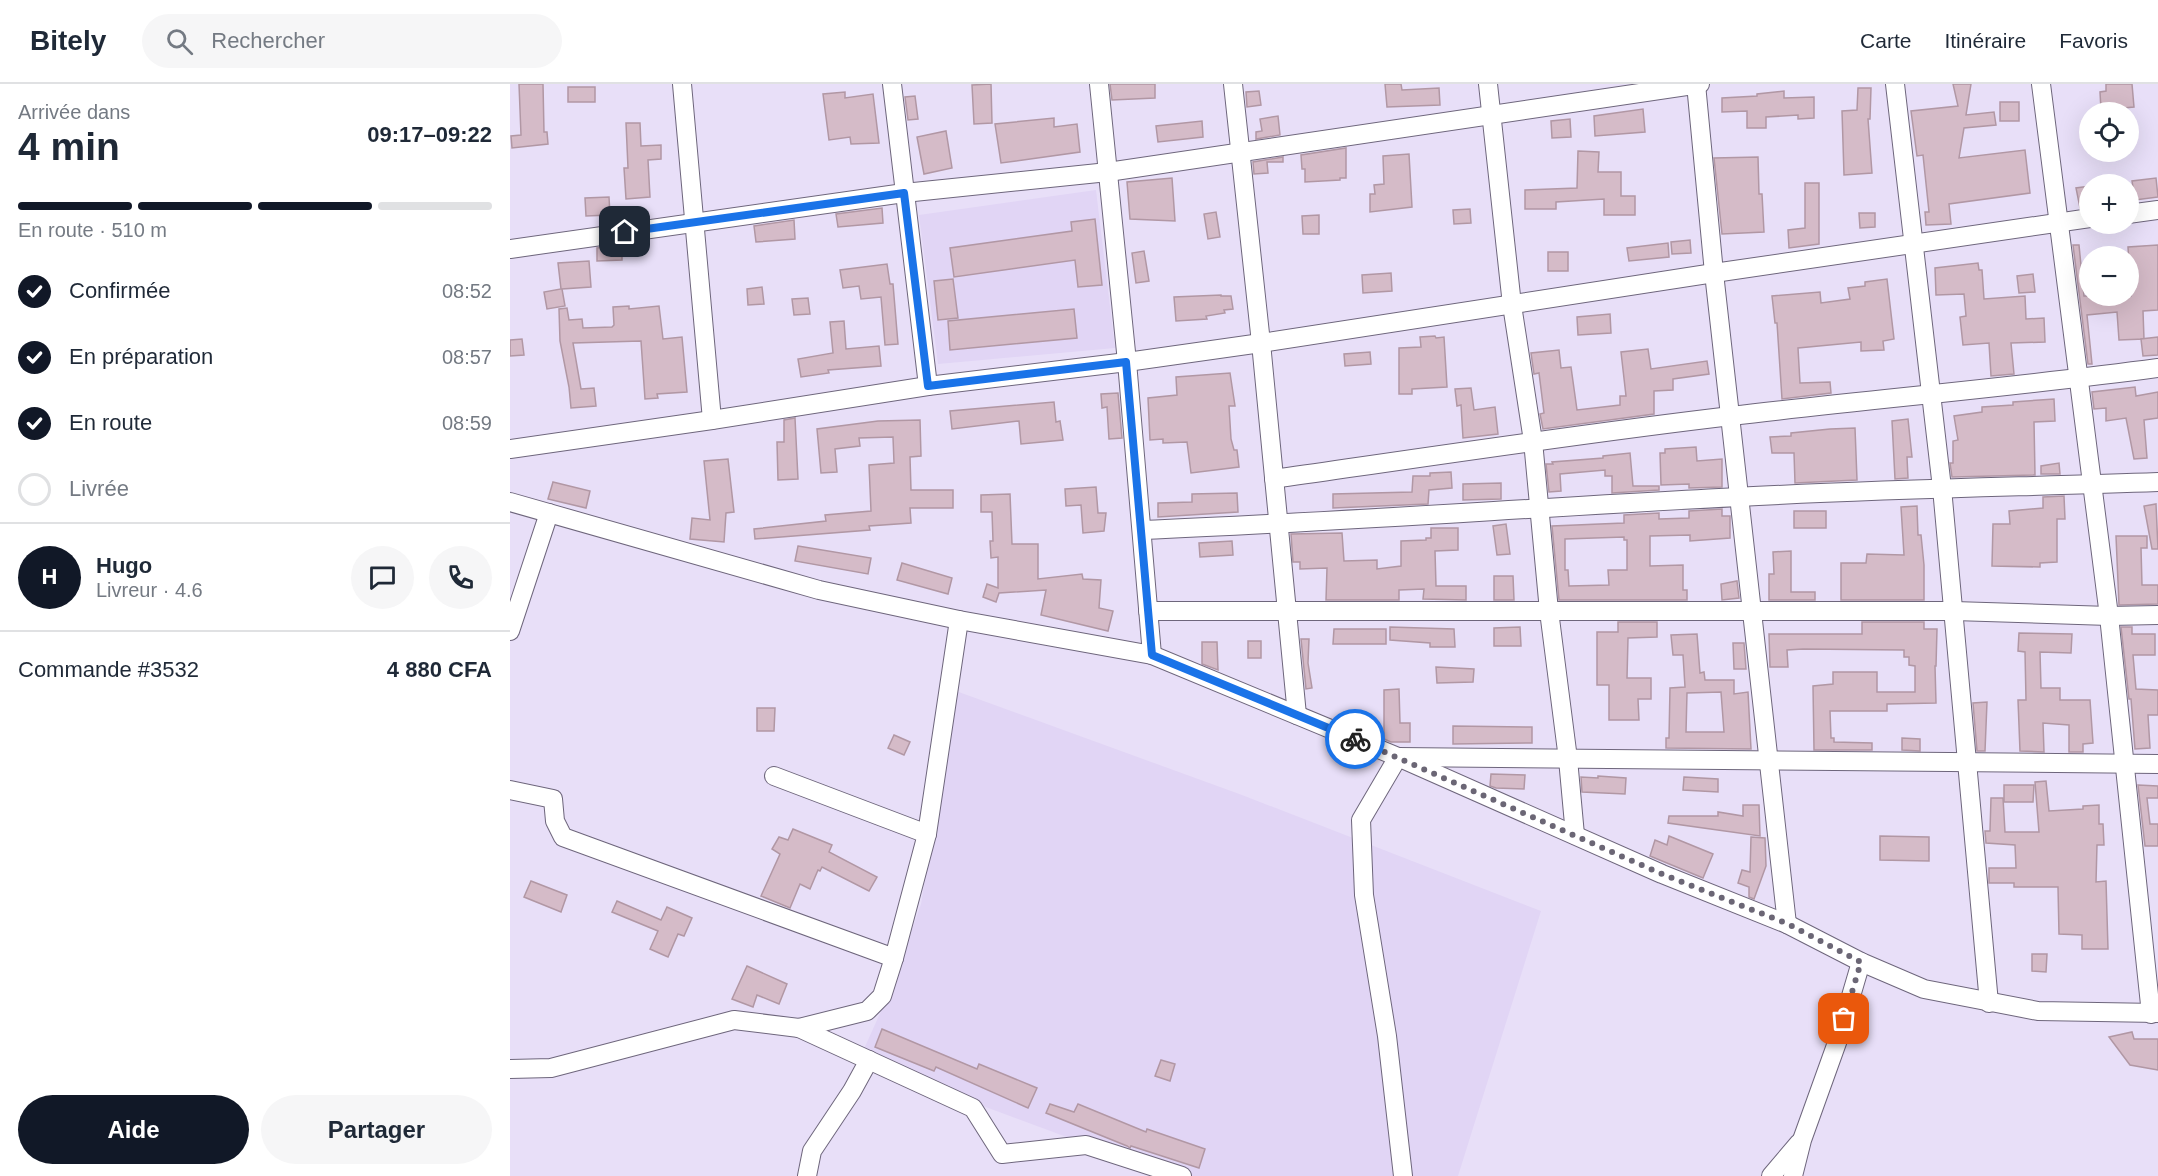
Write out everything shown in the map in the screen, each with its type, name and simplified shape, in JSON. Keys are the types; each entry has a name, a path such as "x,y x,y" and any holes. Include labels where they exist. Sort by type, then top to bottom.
{"street":[{"path":"682,84 712,420"},
{"path":"892,84 928,386"},
{"path":"1099,84 1152,655"},
{"path":"1233,84 1262,343 1297,716"},
{"path":"1488,84 1512,305 1533,441 1549,611 1568,759 1575,835"},
{"path":"510,249 904,193 1108,172 1697,84 1714,273 1788,924"},
{"path":"1895,84 1933,394 1989,1003"},
{"path":"510,502 819,590 959,620 1152,655 1398,757 1662,874 1788,924 1861,962 1924,989 2038,1011 2155,1013 2109,616 2041,84"},
{"path":"2139,213 2158,210"},
{"path":"510,449 928,386 1262,343 2079,219"},
{"path":"1274,479 1533,441 1730,416 2078,379 2158,368"},
{"path":"1142,530 1279,525 1739,496 2158,482"},
{"path":"510,631 549,513"},
{"path":"1148,611 1954,611 2109,616 2158,615"},
{"path":"799,1028 867,1011 882,996 927,834 959,620"},
{"path":"1398,757 2158,764"},
{"path":"1398,757 1361,820 1364,896 1387,1036 1404,1176"},
{"path":"774,776 927,834"},
{"path":"510,790 553,799 555,821 563,837 894,958"},
{"path":"1793,1176 1802,1140 1839,1037 1861,962"},
{"path":"510,1069 551,1068 734,1020 799,1028 974,1108 1002,1154 1086,1145 1182,1176"},
{"path":"807,1176 812,1151 852,1091 869,1060"},
{"path":"1771,1176 1802,1140"},
{"path":"1802,1140 1807,1176"}],"shaded area":[{"path":"1096,190 1115,348 938,364 919,215"},
{"path":"956,691 1242,795 1541,911 1458,1176 1172,1176 859,1060 891,989 921,904"}],"building":[{"path":"519,84 543,84 544,132 547,132 548,144 512,148 511,136 521,135"},
{"path":"991,84 992,123 974,124 972,85"},
{"path":"1110,84 1155,84 1155,98 1112,100"},
{"path":"1385,84 1401,84 1402,90 1439,88 1440,105 1387,107"},
{"path":"1953,84 1971,84 1966,115 1994,112 1996,125 1964,128 1959,158 2025,150 2030,193 1949,204 1951,224 1926,225 1925,212 1929,212 1923,155 1917,156 1911,111 1958,106"},
{"path":"2106,84 2132,84 2134,102 2101,102 2100,92 2106,91"},
{"path":"568,87 595,87 595,102 568,102"},
{"path":"1858,88 1871,88 1870,119 1868,119 1872,173 1844,175 1842,111 1857,110"},
{"path":"1259,91 1261,105 1247,107 1246,92"},
{"path":"1784,91 1784,98 1814,97 1814,118 1798,119 1798,115 1766,117 1766,128 1747,128 1747,111 1722,112 1722,98 1757,96 1757,94"},
{"path":"845,92 845,98 873,94 879,143 851,144 850,137 829,140 823,94"},
{"path":"915,96 918,119 908,120 905,97"},
{"path":"2000,102 2019,102 2019,121 2000,121"},
{"path":"1643,109 1645,132 1595,136 1594,116"},
{"path":"1278,116 1280,135 1256,139 1256,132 1262,131 1260,119"},
{"path":"1054,118 1054,127 1077,124 1080,152 1001,163 995,124"},
{"path":"1570,119 1571,137 1552,138 1551,121"},
{"path":"1202,121 1203,137 1158,142 1156,126"},
{"path":"626,123 640,123 641,146 661,145 661,159 648,160 650,197 626,199 624,168 628,168"},
{"path":"946,131 952,168 924,174 917,137"},
{"path":"1346,148 1346,178 1305,182 1305,169 1302,169 1301,155"},
{"path":"1578,151 1599,152 1598,172 1621,172 1621,196 1635,196 1635,215 1604,215 1604,199 1556,202 1556,209 1525,209 1525,190 1577,188"},
{"path":"1409,154 1412,207 1370,212 1370,194 1375,194 1374,185 1384,184 1383,156"},
{"path":"1283,157 1283,162 1267,162 1268,173 1254,174 1253,162"},
{"path":"1758,157 1759,194 1762,194 1764,232 1722,234 1714,158"},
{"path":"1172,178 1175,221 1130,219 1127,182"},
{"path":"2156,178 2158,197 2139,199 2139,180"},
{"path":"1805,183 1819,183 1819,244 1789,248 1788,230 1805,228"},
{"path":"2076,188 2079,188 2079,203"},
{"path":"609,197 610,215 586,216 585,198"},
{"path":"882,208 883,223 838,227 836,214"},
{"path":"1470,209 1471,223 1454,224 1453,210"},
{"path":"1216,212 1220,237 1208,239 1204,214"},
{"path":"1859,213 1875,213 1875,227 1860,228"},
{"path":"1319,215 1319,234 1303,234 1302,216"},
{"path":"1095,219 1102,285 1078,287 1075,260 954,277 950,248 1072,231 1071,222"},
{"path":"794,220 795,239 756,242 754,226"},
{"path":"1690,240 1691,253 1672,254 1671,242"},
{"path":"1668,243 1669,257 1629,261 1627,248"},
{"path":"622,245 622,260 597,261 597,248"},
{"path":"2073,245 2079,245 2079,293"},
{"path":"2158,245 2158,310 2143,311 2144,339 2119,340 2117,312 2087,315 2092,364 2088,364 2081,306 2139,306 2139,246"},
{"path":"1144,251 1149,281 1136,283 1132,253"},
{"path":"1548,252 1568,252 1568,271 1548,271"},
{"path":"589,261 591,287 562,289 565,306 547,309 544,292 561,289 558,263"},
{"path":"1978,263 1979,270 1982,270 1984,299 2025,296 2026,319 2044,318 2045,342 2011,343 2014,374 1991,376 1989,343 1963,345 1960,317 1966,316 1964,294 1936,295 1935,268"},
{"path":"887,264 890,284 893,284 898,344 885,345 881,297 861,299 859,286 843,288 840,270"},
{"path":"1391,273 1392,291 1363,293 1362,275"},
{"path":"2033,274 2035,292 2019,293 2017,276"},
{"path":"953,279 958,318 938,320 934,281"},
{"path":"1887,279 1894,339 1883,341 1884,350 1861,351 1861,342 1798,348 1800,383 1830,382 1831,393 1782,399 1777,323 1775,323 1772,296 1820,292 1821,303 1850,299 1848,288 1865,286 1865,282"},
{"path":"762,287 764,304 748,305 747,289"},
{"path":"1231,296 1233,309 1224,310 1225,313 1206,316 1207,319 1176,321 1174,297"},
{"path":"808,298 810,314 794,315 792,299"},
{"path":"629,306 629,309 659,306 663,339 682,337 687,392 657,394 658,398 645,399 641,341 573,343 581,389 594,388 596,406 571,408 560,341 559,309 567,308 569,320 582,319 583,328 612,327 614,325 613,307"},
{"path":"1074,309 1077,338 950,350 948,321"},
{"path":"1610,314 1611,333 1578,335 1577,317"},
{"path":"844,321 846,349 879,346 881,366 828,370 829,373 801,377 798,359 833,353 830,322"},
{"path":"1435,336 1436,338 1444,337 1447,387 1412,389 1412,394 1399,394 1399,348 1421,347 1420,337"},
{"path":"2158,337 2158,355 2143,356 2141,339"},
{"path":"522,339 524,355 510,356 510,340"},
{"path":"1648,349 1651,369 1707,361 1709,374 1673,379 1673,390 1654,391 1654,414 1543,429 1540,414 1544,413 1539,373 1534,374 1531,353 1559,350 1561,368 1571,367 1577,410 1620,405 1620,396 1626,396 1621,352"},
{"path":"1370,352 1371,364 1345,366 1344,354"},
{"path":"1230,373 1235,406 1229,406 1231,439 1234,450 1237,450 1239,467 1191,473 1187,442 1163,443 1163,439 1150,440 1148,398 1177,395 1176,377"},
{"path":"2135,387 2136,396 2158,392 2158,418 2144,420 2147,458 2134,459 2126,418 2106,421 2106,408 2094,409 2092,392"},
{"path":"1471,388 1474,410 1495,407 1498,434 1463,438 1461,405 1457,406 1455,389"},
{"path":"1118,393 1122,438 1109,439 1107,407 1102,408 1101,394"},
{"path":"2054,399 2055,421 2034,422 2035,475 1952,477 1950,463 1953,463 1953,441 1958,440 1954,416 1982,412 1982,407"},
{"path":"1054,402 1056,422 1060,421 1063,440 1021,444 1019,421 952,429 950,411"},
{"path":"795,418 798,479 778,480 777,442 784,442 784,420"},
{"path":"1908,419 1912,457 1907,457 1908,478 1895,479 1892,421"},
{"path":"920,420 921,456 910,457 911,490 953,490 953,508 910,508 911,523 869,526 870,530 755,539 754,529 826,521 825,515 871,511 869,465 894,463 893,437 859,438 860,446 835,449 837,472 821,473 817,429 878,421"},
{"path":"1855,428 1857,480 1795,483 1794,453 1772,453 1770,437"},
{"path":"1696,447 1697,461 1722,459 1722,487 1689,488 1689,484 1661,485 1660,453 1665,453 1665,449"},
{"path":"1630,453 1633,486 1659,486 1659,490 1612,493 1612,476 1605,476 1605,470 1560,474 1561,491 1549,492 1546,464"},
{"path":"728,459 734,512 726,513 724,542 690,539 692,518 710,520 704,461"},
{"path":"2059,463 2060,474 2041,474 2041,466"},
{"path":"1451,472 1452,488 1429,490 1428,504 1333,508 1333,494 1412,492 1413,476"},
{"path":"553,482 590,491 586,508 548,499"},
{"path":"1501,483 1501,499 1463,500 1463,484"},
{"path":"1096,487 1098,513 1106,513 1104,531 1083,533 1081,505 1066,506 1065,489"},
{"path":"1237,493 1238,512 1158,517 1158,503 1192,502 1192,494"},
{"path":"1010,494 1012,544 1038,544 1038,579 1082,574 1083,579 1101,580 1099,608 1113,611 1108,631 1041,615 1046,590 999,593 996,602 983,597 987,584 998,588 998,557 991,558 992,512 981,512 981,495"},
{"path":"2064,496 2065,519 2057,519 2057,562 2040,563 2040,567 1992,566 1993,524 2010,524 2009,511 2043,508 2043,497"},
{"path":"2156,504 2158,549 2152,549 2144,506"},
{"path":"1917,506 1918,535 1921,535 1924,565 1924,600 1841,600 1841,563 1866,563 1867,554 1904,555 1901,507"},
{"path":"1722,509 1722,516 1730,516 1730,538 1690,541 1690,535 1650,536 1650,566 1683,565 1683,590 1687,590 1687,600 1559,600 1552,526 1624,523 1624,515 1659,513 1659,519 1689,518 1689,511","holes":["1624,537 1624,540 1627,540 1627,570 1608,570 1609,585 1569,586 1568,570 1565,570 1565,539"]},
{"path":"1794,511 1826,511 1826,528 1794,528"},
{"path":"1506,524 1510,554 1497,555 1493,526"},
{"path":"1431,528 1458,528 1458,550 1435,551 1436,586 1466,586 1466,600 1423,599 1424,589 1399,590 1399,600 1326,600 1327,568 1300,569 1300,562 1293,562 1291,534 1342,533 1344,561 1377,560 1377,569 1401,566 1401,541 1431,538"},
{"path":"2116,536 2147,536 2147,548 2141,548 2142,585 2158,585 2158,604 2119,605"},
{"path":"1232,541 1233,555 1200,557 1199,543"},
{"path":"798,546 871,558 868,574 795,561"},
{"path":"1791,551 1791,592 1815,592 1815,600 1769,600 1769,574 1774,574 1773,552"},
{"path":"902,563 952,578 948,594 897,580"},
{"path":"1494,576 1513,576 1514,600 1494,600"},
{"path":"1737,581 1739,598 1722,600 1721,584"},
{"path":"1618,622 1657,622 1657,637 1628,638 1627,678 1651,678 1651,699 1638,699 1639,720 1609,720 1609,685 1597,685 1597,632 1618,632"},
{"path":"1862,622 1924,622 1924,629 1937,629 1936,703 1887,704 1887,711 1830,711 1831,738 1834,738 1834,742 1872,743 1872,750 1814,750 1813,686 1833,684 1833,672 1877,672 1877,692 1915,692 1915,666 1909,665 1909,657 1904,657 1904,650 1803,649 1787,650 1788,667 1770,667 1769,634 1862,634"},
{"path":"1390,627 1454,629 1455,647 1430,647 1430,643 1390,640"},
{"path":"1520,627 1521,646 1494,646 1494,628"},
{"path":"2121,627 2132,627 2132,634 2155,634 2155,655 2133,655 2136,689 2158,690 2158,715 2148,715 2150,748 2135,749"},
{"path":"1334,629 1386,629 1386,644 1333,644"},
{"path":"2019,633 2072,634 2071,653 2040,652 2041,688 2060,688 2060,700 2090,700 2093,743 2083,744 2083,752 2069,752 2069,725 2043,723 2044,752 2020,751 2018,700 2026,700 2025,652 2018,651"},
{"path":"1697,634 1700,673 1704,672 1705,680 1734,680 1734,694 1748,692 1751,749 1666,748 1666,738 1669,738 1670,688 1685,687 1683,655 1673,655 1671,635","holes":["1721,692 1724,732 1686,732 1687,693"]},
{"path":"1301,639 1309,639 1308,663 1312,688 1306,689"},
{"path":"1248,641 1261,641 1261,658 1248,658"},
{"path":"1202,642 1217,642 1218,670 1202,664"},
{"path":"1733,643 1744,643 1746,669 1734,669"},
{"path":"1436,667 1474,669 1473,682 1437,683"},
{"path":"1399,689 1400,723 1410,723 1410,742 1391,742 1384,739 1384,690"},
{"path":"1987,702 1985,751 1977,751 1973,703"},
{"path":"757,708 775,708 774,731 757,731"},
{"path":"1453,726 1532,727 1532,743 1453,744"},
{"path":"894,735 910,742 904,755 888,748"},
{"path":"1902,738 1920,739 1920,751 1902,750"},
{"path":"1491,774 1525,775 1524,789 1490,786"},
{"path":"1598,776 1626,778 1625,794 1582,792 1581,777 1598,778"},
{"path":"1684,777 1718,779 1718,792 1683,790"},
{"path":"2046,781 2049,811 2083,809 2083,806 2099,805 2099,824 2103,824 2104,845 2097,845 2096,882 2106,881 2108,949 2082,949 2082,935 2059,934 2058,887 2014,887 2014,883 1989,883 1989,868 2016,868 2015,845 1986,843 1985,831 1990,831 1991,798 2003,798 2005,832 2039,832 2035,782"},
{"path":"2004,785 2034,785 2033,802 2004,802"},
{"path":"2138,785 2158,786 2158,798 2147,798 2150,824 2158,824 2158,846 2145,846"},
{"path":"1743,805 1759,805 1760,836 1668,823 1669,816 1718,816 1718,812 1743,816"},
{"path":"793,829 832,845 829,852 877,877 869,891 822,867 820,871 818,870 810,889 800,884 790,908 761,896 780,854 772,849 779,837 788,840"},
{"path":"1669,836 1713,854 1703,878 1650,856 1655,840 1667,845"},
{"path":"1880,836 1929,837 1929,861 1880,860"},
{"path":"1751,837 1765,838 1766,866 1754,899 1749,897 1749,887 1738,883 1742,870 1750,872"},
{"path":"531,881 567,895 561,912 524,897"},
{"path":"617,901 661,920 667,907 692,918 684,936 678,934 668,957 650,949 658,931 612,912"},
{"path":"2032,954 2047,954 2046,972 2032,971"},
{"path":"747,966 787,984 779,1004 757,995 753,1007 732,999"},
{"path":"882,1029 977,1069 979,1064 1037,1088 1028,1108 936,1067 934,1071 875,1047"},
{"path":"2132,1032 2134,1039 2158,1039 2158,1070 2130,1065 2109,1037"},
{"path":"1161,1060 1175,1064 1170,1081 1155,1076"},
{"path":"1050,1104 1074,1112 1078,1104 1146,1132 1147,1129 1205,1149 1199,1168 1131,1146 1130,1148 1046,1113"}],"way so far":[{"path":"1355,739 1662,874 1788,924 1861,962 1844,1019"}],"route":[{"path":"625,232 904,193 928,386 1126,362 1152,655 1355,739"}]}
